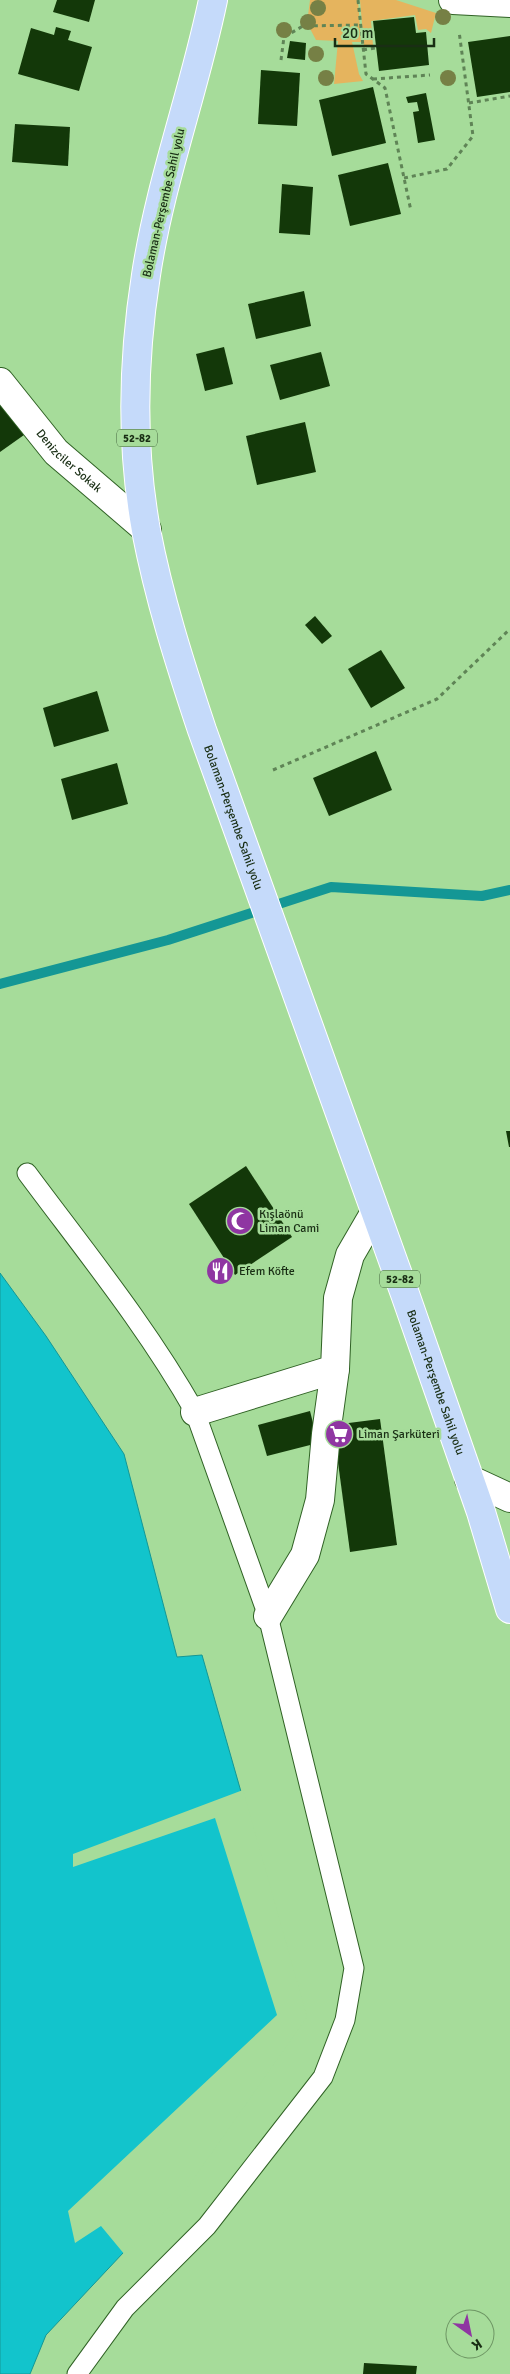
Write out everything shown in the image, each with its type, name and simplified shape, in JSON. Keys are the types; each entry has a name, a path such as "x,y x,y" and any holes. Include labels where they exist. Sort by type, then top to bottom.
{"main road":[{"name":"Bolaman-Perşembe Sahil yolu","path":"213,0 204,45 163,194 146,274 137,349 136,422 146,530 172,638 280,952 375,1212 469,1479 510,1609"}],"street":[{"path":"454,0 510,3"},
{"name":"Denizciler Sokak","path":"0,382 56,452 146,530"},
{"path":"268,1616 305,1555 320,1500 326,1434 335,1369 338,1298 350,1255 375,1212"},
{"path":"195,1412 335,1369"},
{"path":"469,1479 510,1498"}],"lane":[{"path":"27,1173 139,1323 178,1382 195,1412 268,1616 354,1968 345,2020 323,2077 207,2226 125,2308 77,2374"}],"path":[{"path":"358,0 366,74 386,88 411,211"},
{"path":"404,178 447,169 473,136 454,0"},
{"path":"281,60 284,37 303,26 360,25"},
{"path":"363,50 375,48"},
{"path":"372,79 430,75"},
{"path":"469,103 510,96"},
{"path":"273,770 437,699 510,629"}],"shaded area":[{"path":"310,0 358,0 361,42 352,42 359,74 363,81 334,84 338,41 316,40 307,23"},
{"path":"360,0 396,0 436,13 431,33 426,29 418,30 415,15 371,21 373,45 364,47"}],"water":[{"path":"0,1273 46,1336 124,1454 177,1657 202,1655 305,2016 185,2187 46,2335 30,2374 0,2374"}],"pier":[{"path":"243,1790 307,2017 187,2188 125,2255 101,2226 75,2243 68,2211 277,2015 215,1818 73,1867 73,1854"}],"building":[{"path":"57,0 95,0 89,22 53,12"},
{"path":"414,17 416,33 426,32 429,65 379,71 373,21"},
{"path":"56,27 71,31 68,40 92,47 79,91 18,74 31,28 54,35"},
{"path":"510,36 510,92 477,97 468,42"},
{"path":"290,41 306,43 305,60 287,58"},
{"path":"261,70 300,73 297,126 258,124"},
{"path":"373,87 386,143 332,156 319,100"},
{"path":"426,93 435,140 418,143 413,112 419,111 417,102 408,103 406,97"},
{"path":"15,124 70,127 68,166 12,162"},
{"path":"388,163 401,214 350,226 338,175"},
{"path":"282,184 313,187 310,235 279,233"},
{"path":"304,291 311,326 256,339 248,304"},
{"path":"224,347 233,384 205,391 196,354"},
{"path":"321,352 330,386 280,400 270,365"},
{"path":"0,402 24,435 0,452"},
{"path":"305,422 316,472 257,485 246,436"},
{"path":"315,616 332,636 322,644 305,625"},
{"path":"381,650 405,688 371,708 348,669"},
{"path":"97,691 109,731 54,747 43,708"},
{"path":"376,751 392,790 329,816 313,778"},
{"path":"117,763 128,804 72,820 61,779"},
{"path":"506,1131 510,1131 510,1147 509,1147"},
{"name":"Kışlaönü Liman Cami","path":"246,1166 292,1237 235,1275 189,1204"},
{"path":"310,1411 318,1443 267,1456 258,1425"},
{"path":"380,1419 397,1545 350,1552 333,1425"},
{"path":"364,2363 417,2366 416,2374 363,2374"}],"waterway":[{"path":"0,984 168,940 331,887 482,896 510,890"}],"place":[{"name":"Kışlaönü Liman Cami","path":"240,1221"},
{"name":"Efem Köfte","path":"220,1271"},
{"name":"Liman Şarküteri","path":"339,1434"}]}
